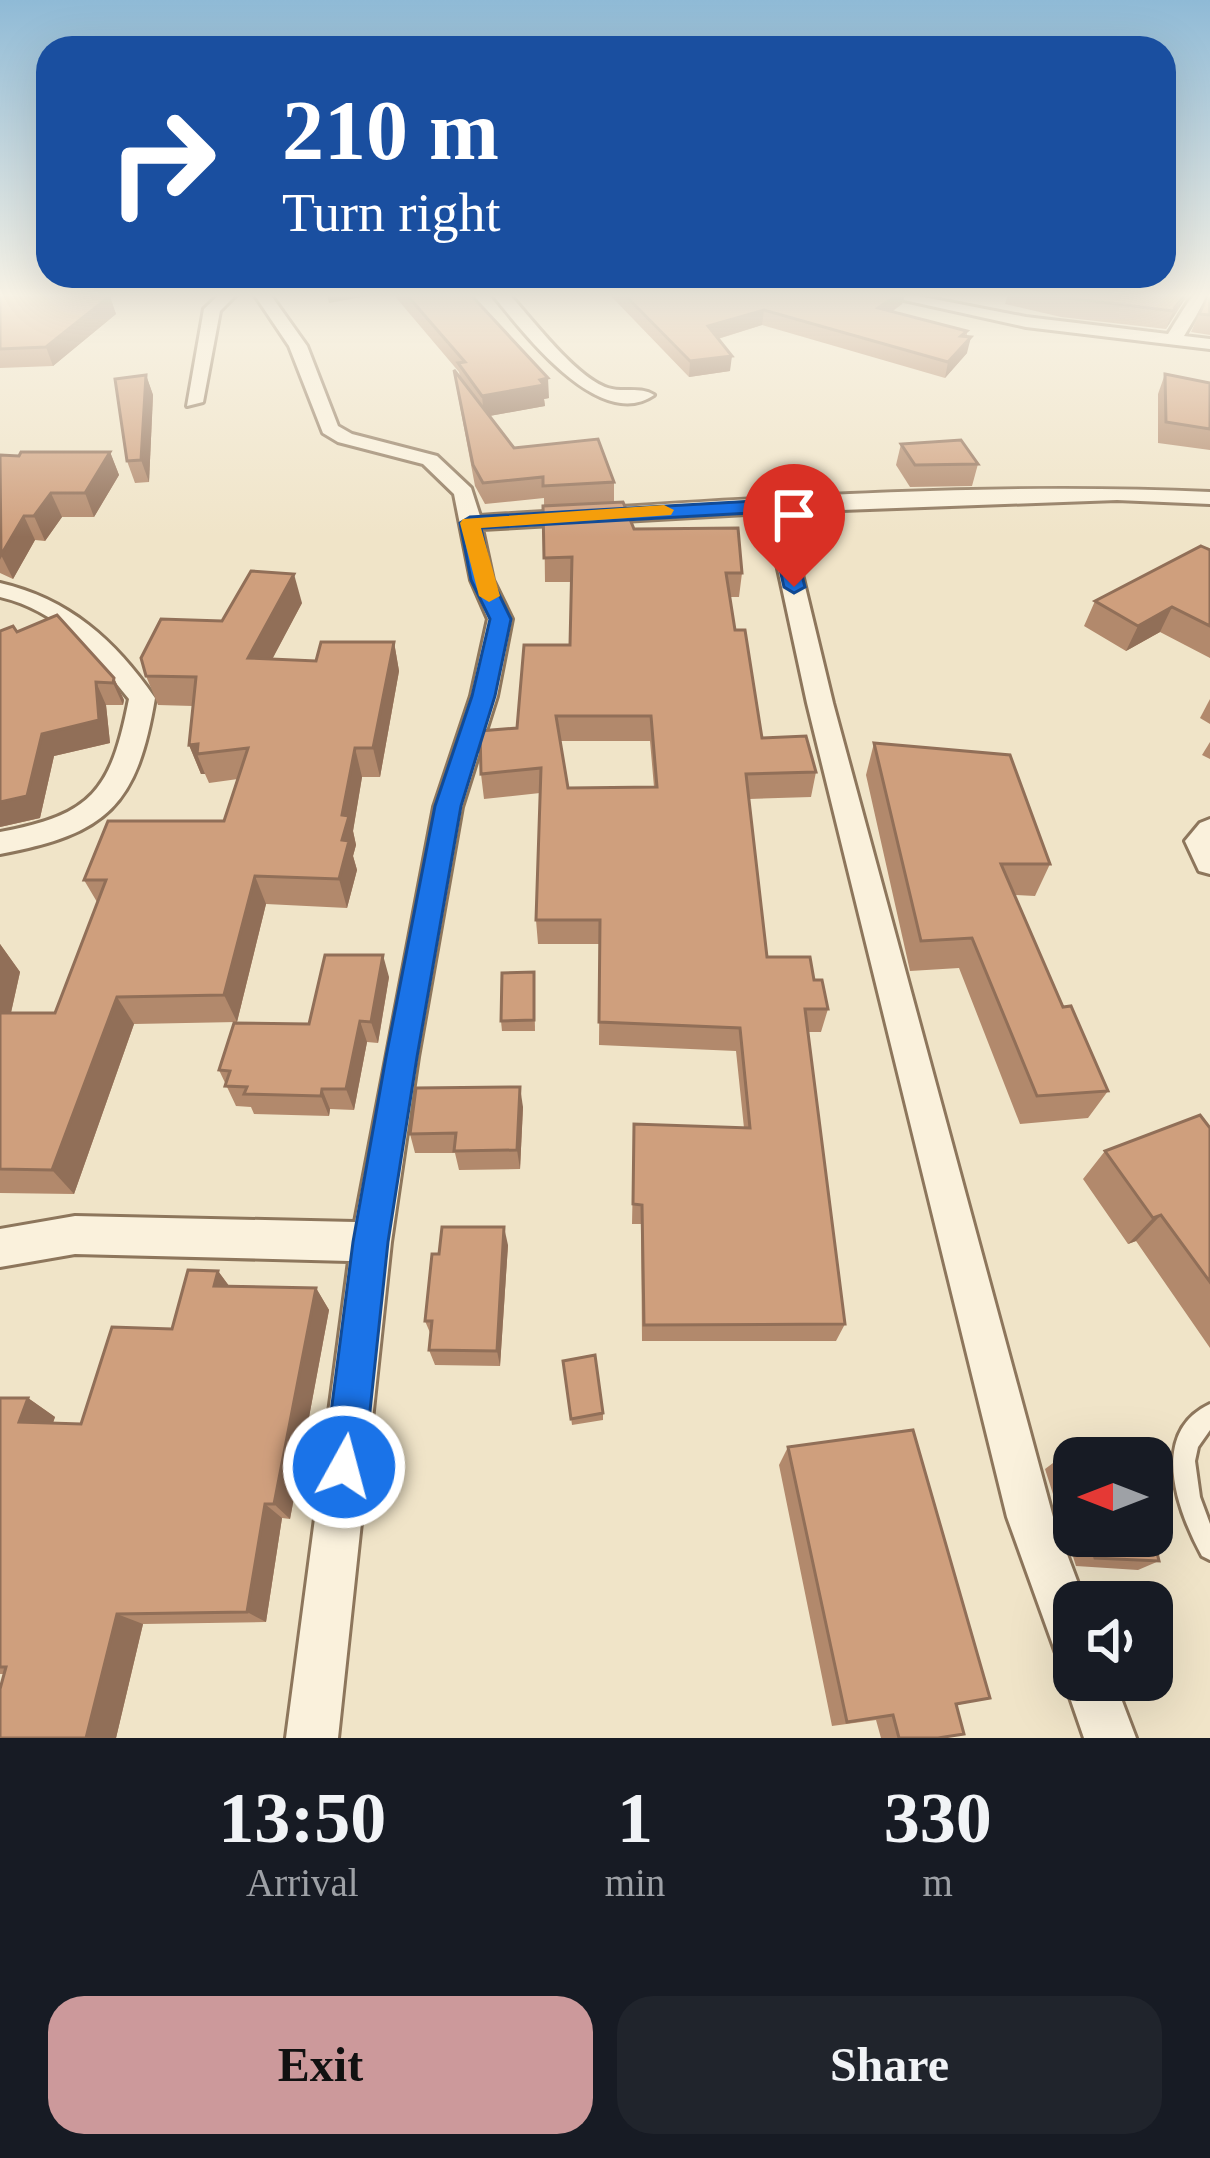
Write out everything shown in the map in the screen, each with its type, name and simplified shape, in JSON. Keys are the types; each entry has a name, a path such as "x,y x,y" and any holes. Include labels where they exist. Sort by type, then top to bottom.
{"street":[{"path":"194,402 199,375"},
{"path":"309,375 330,429 345,438 430,460 464,492 482,580 500,619 484,696 448,806 370,1242 312,1738"},
{"path":"577,375 607,395 645,395"},
{"path":"470,523 1117,494 1210,498"},
{"path":"775,506 826,726 1024,1495 1054,1581"},
{"path":"0,590 35,596 69,613 142,698 136,738 116,792 98,812 43,836 0,843"},
{"path":"1210,830 1200,841 1210,863"},
{"path":"0,1248 76,1235 370,1242"},
{"path":"1096,1701 1109,1738"}],"lane":[{"path":"1210,1415 1199,1423 1181,1457 1193,1517 1210,1549"}],"building":[{"path":"146,375 141,460 127,461 115,379"},
{"path":"455,375 514,448 598,439 614,482 543,486 543,477 483,483 473,465"},
{"path":"467,375 548,378 540,380 544,385 482,396"},
{"path":"1165,375 1210,383 1210,429 1166,422"},
{"path":"961,440 978,464 915,465 901,444"},
{"path":"21,452 110,452 85,493 51,493 34,516 24,516 1,555 0,455 19,456"},
{"path":"623,502 634,529 738,528 742,573 726,573 735,630 745,630 762,738 806,736 816,772 746,774 767,957 810,957 814,980 822,980 828,1009 805,1009 845,1324 644,1325 642,1205 633,1204 634,1124 750,1128 740,1028 599,1022 600,920 536,920 541,768 481,774 480,731 517,728 524,645 570,645 572,557 544,558 543,506","holes":["556,716 651,716 657,787 568,788"]},
{"path":"1201,546 1210,550 1210,626 1172,607 1138,626 1095,601"},
{"path":"251,571 294,574 248,658 316,661 321,642 394,642 373,748 355,748 342,815 349,816 342,840 349,841 339,879 255,876 224,995 117,997 52,1170 0,1169 0,1013 55,1013 106,880 84,880 108,821 224,821 248,748 197,754 198,744 189,745 196,677 146,676 141,658 161,619 222,621"},
{"path":"57,615 114,678 113,683 96,682 99,720 42,734 27,796 0,802 0,631 13,626 17,632"},
{"path":"874,743 1010,755 1050,864 1001,864 1063,1007 1071,1006 1108,1091 1037,1096 972,938 921,941"},
{"path":"325,955 383,955 371,1022 360,1021 346,1089 322,1089 321,1096 244,1094 247,1087 225,1086 230,1071 219,1070 234,1023 309,1024"},
{"path":"534,972 534,1020 501,1021 502,973"},
{"path":"520,1087 517,1150 454,1151 456,1133 410,1134 416,1088"},
{"path":"1200,1115 1210,1128 1210,1282 1161,1215 1153,1218 1105,1151"},
{"path":"442,1227 504,1227 497,1351 429,1350 432,1321 425,1321 432,1254 439,1254"},
{"path":"188,1270 218,1271 214,1286 316,1288 274,1504 265,1504 247,1612 117,1614 86,1738 0,1738 0,1689 6,1667 0,1667 0,1398 28,1398 19,1422 81,1424 112,1327 172,1329"},
{"path":"595,1355 603,1413 571,1419 563,1361"},
{"path":"913,1430 990,1698 956,1704 964,1734 938,1738 899,1738 893,1715 847,1722 788,1447"},
{"path":"1158,1557 1159,1561 1095,1558"}],"slow traffic":[{"path":"489,596 470,523 664,510"}],"route":[{"path":"344,1467 370,1242 401,1057 448,806 484,696 500,619 482,580 470,523 775,506 794,587"}]}
